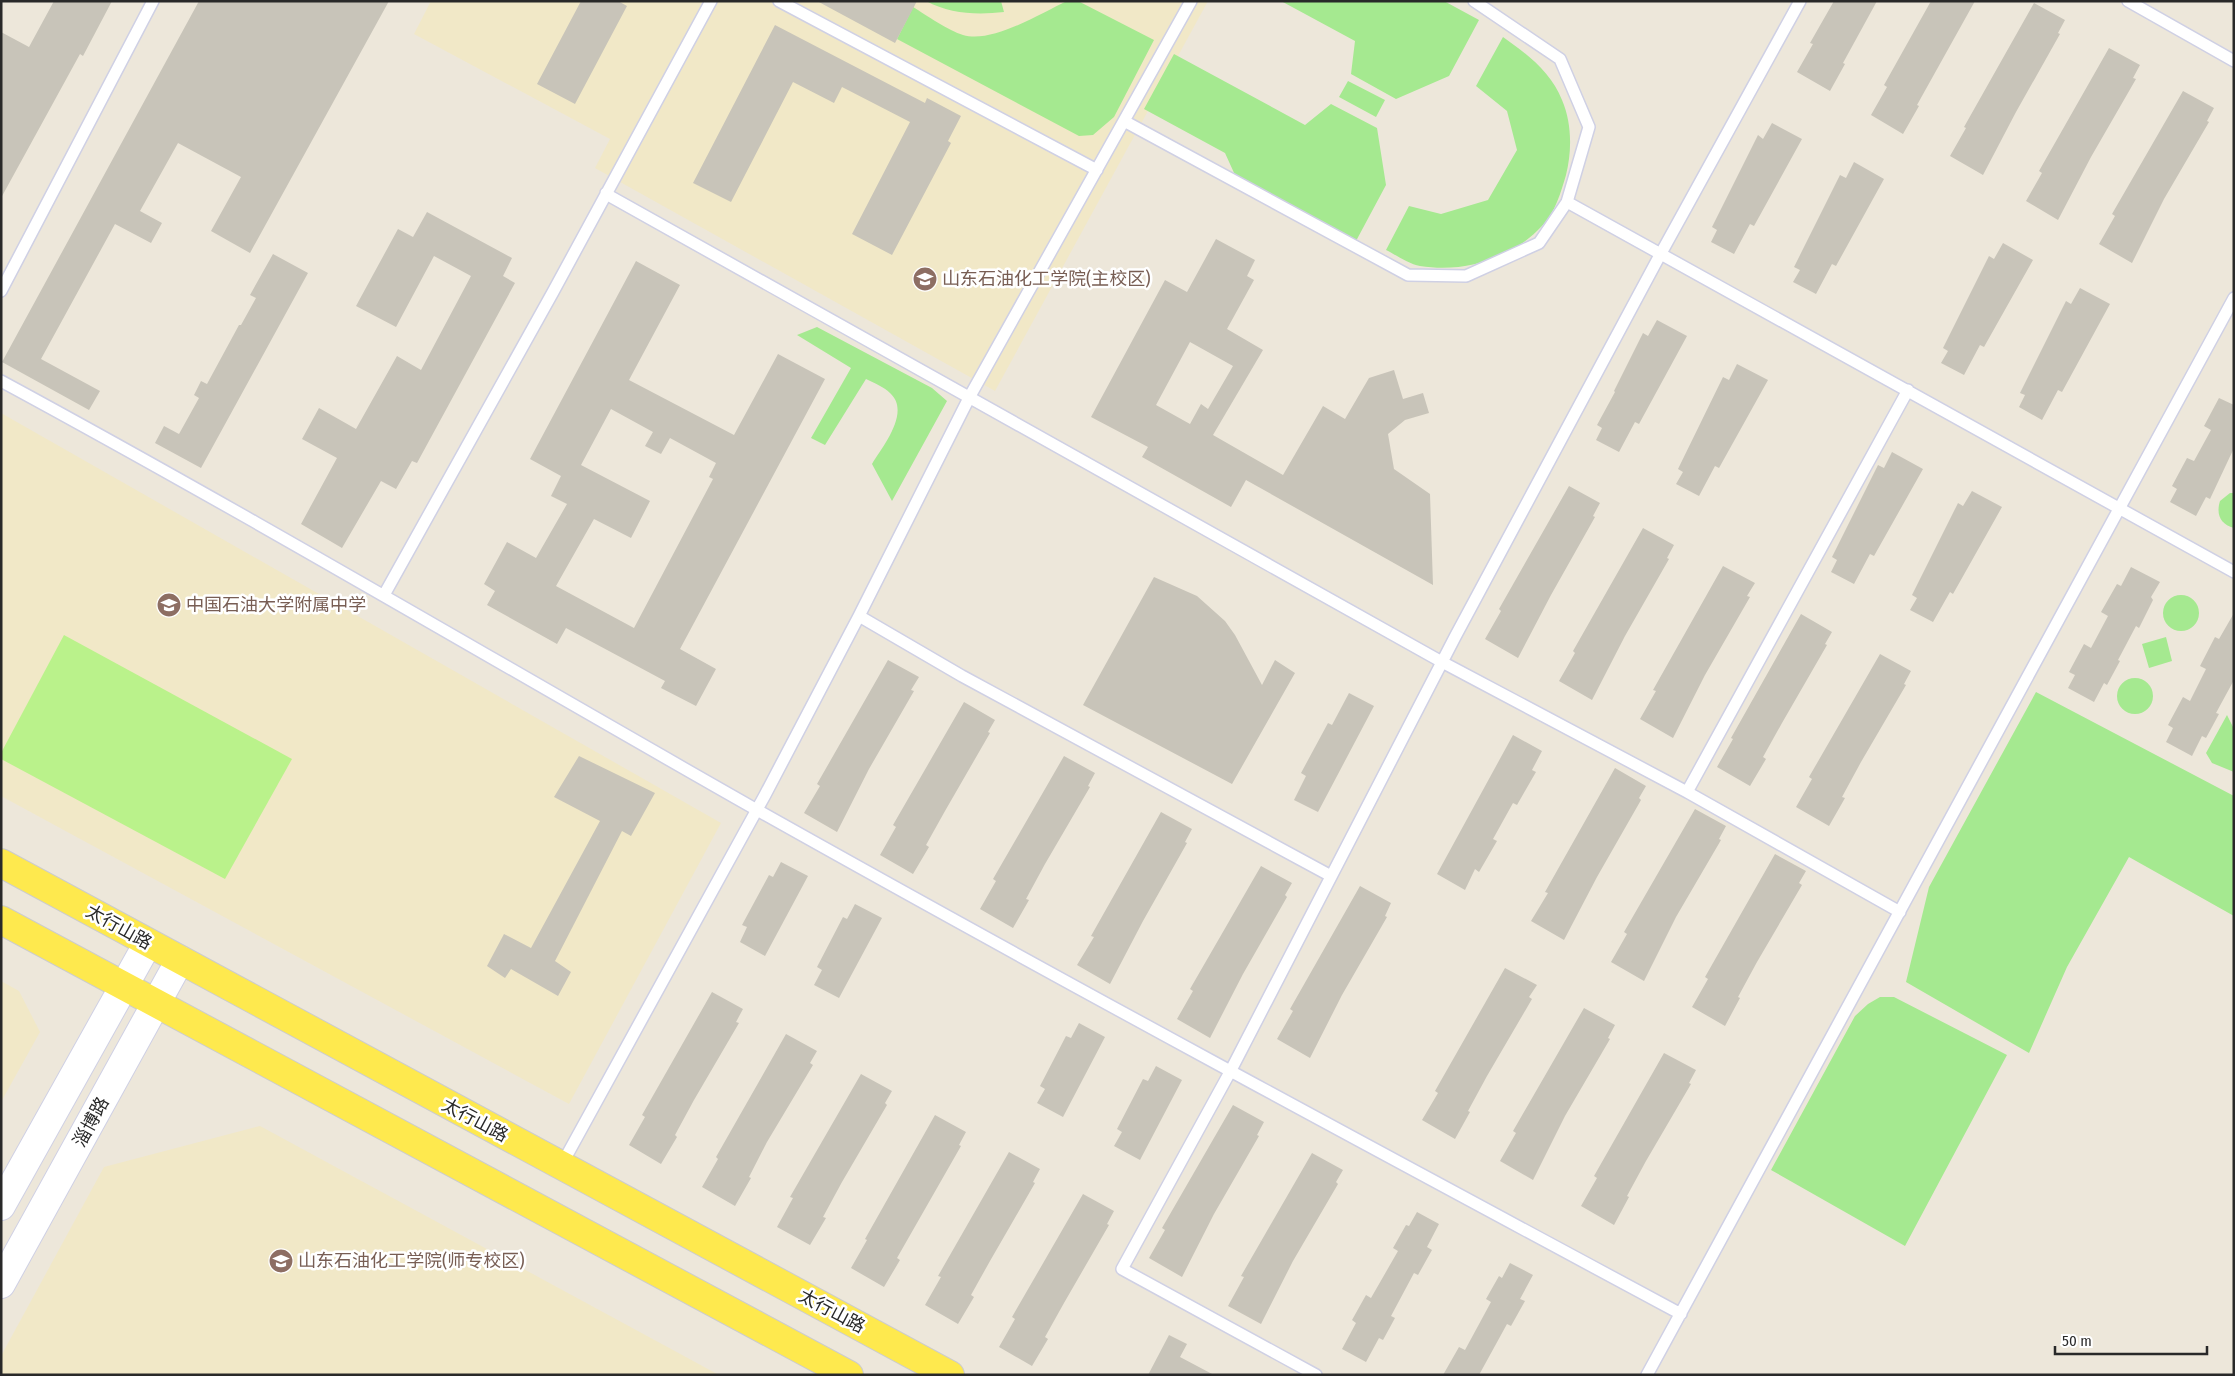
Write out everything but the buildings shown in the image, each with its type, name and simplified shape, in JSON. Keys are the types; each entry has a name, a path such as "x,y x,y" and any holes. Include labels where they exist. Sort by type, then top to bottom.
{"main road":[{"name":"太行山路","path":"1,863 950,1375"},
{"path":"1,920 849,1375"},
{"path":"1,1206 148,943"},
{"name":"淄博路","path":"1,1284 180,960"}],"lane":[{"path":"1,291 153,1"},
{"path":"384,595 711,1"},
{"path":"779,1 1097,170"},
{"path":"561,1166 757,810 970,396 1191,1"},
{"path":"1124,121 1408,275 1466,276 1539,243 1567,202 1589,128 1560,59 1474,1"},
{"path":"1316,1375 1122,1269 1230,1072 1442,662 1660,254 1800,1"},
{"path":"2128,1 2234,61"},
{"path":"606,194 970,396 1442,662 1687,792 1900,912"},
{"path":"1567,202 2234,572"},
{"path":"1647,1375 2234,298"},
{"path":"1,380 384,595 757,810 1230,1072 1680,1314"},
{"path":"1687,792 1908,390"},
{"path":"858,616 962,676 1331,876"}],"shaded area":[{"name":"山东石油化工学院(主校区)","path":"431,1 1208,1 995,391 595,168 610,139 414,34"},
{"name":"中国石油大学附属中学","path":"1,413 721,823 569,1104 1,796"},
{"path":"1,981 19,991 40,1032 1,1102"},
{"name":"山东石油化工学院(师专校区)","path":"260,1126 719,1375 1,1375 1,1356 104,1167"}],"green space":[{"path":"926,1 1001,1 1004,12 954,11"},
{"path":"1067,1 1078,1 1154,40 1114,117 1093,135 1079,136 897,39 913,7 951,30 975,37 1016,26"},
{"path":"1281,1 1444,1 1479,20 1449,76 1396,99 1351,74 1355,41"},
{"path":"1503,37 1545,72 1562,100 1568,118 1569,156 1566,175 1557,202 1551,215 1542,226 1530,237 1502,255 1470,265 1454,267 1437,268 1411,263 1386,250 1409,206 1441,214 1488,200 1517,150 1507,111 1476,86"},
{"path":"1174,54 1305,125 1331,104 1377,128 1386,185 1356,241 1235,175 1225,153 1144,109"},
{"path":"1348,81 1385,100 1376,117 1339,97"},
{"path":"817,327 932,388 947,401 892,501 872,464 893,429 898,410 896,401 888,391 866,379 825,445 811,438 851,368 797,335"},
{"path":"2230,493 2234,493 2234,528 2225,524 2219,514 2220,501"},
{"path":"2181,595 2188,596 2194,600 2198,606 2198,620 2194,626 2188,630 2181,631 2174,630 2168,626 2164,620 2163,613 2164,606 2168,600 2174,596"},
{"path":"64,635 292,759 225,879 1,759 1,753"},
{"path":"2166,637 2172,661 2149,668 2142,644"},
{"path":"2135,678 2142,679 2148,683 2152,689 2152,703 2148,709 2142,713 2135,714 2128,713 2122,709 2118,703 2117,696 2118,689 2122,683 2128,679"},
{"path":"2036,692 2234,796 2234,916 2129,857 2067,967 2029,1053 1906,982 1929,887"},
{"path":"2227,715 2234,729 2234,772 2212,763 2206,753"},
{"path":"1880,997 1894,997 2007,1055 1905,1246 1771,1170 1855,1016 1868,1004"}],"place":[{"name":"山东石油化工学院(主校区)","path":"925,279"},
{"name":"中国石油大学附属中学","path":"169,605"},
{"name":"山东石油化工学院(师专校区)","path":"281,1261"}]}
